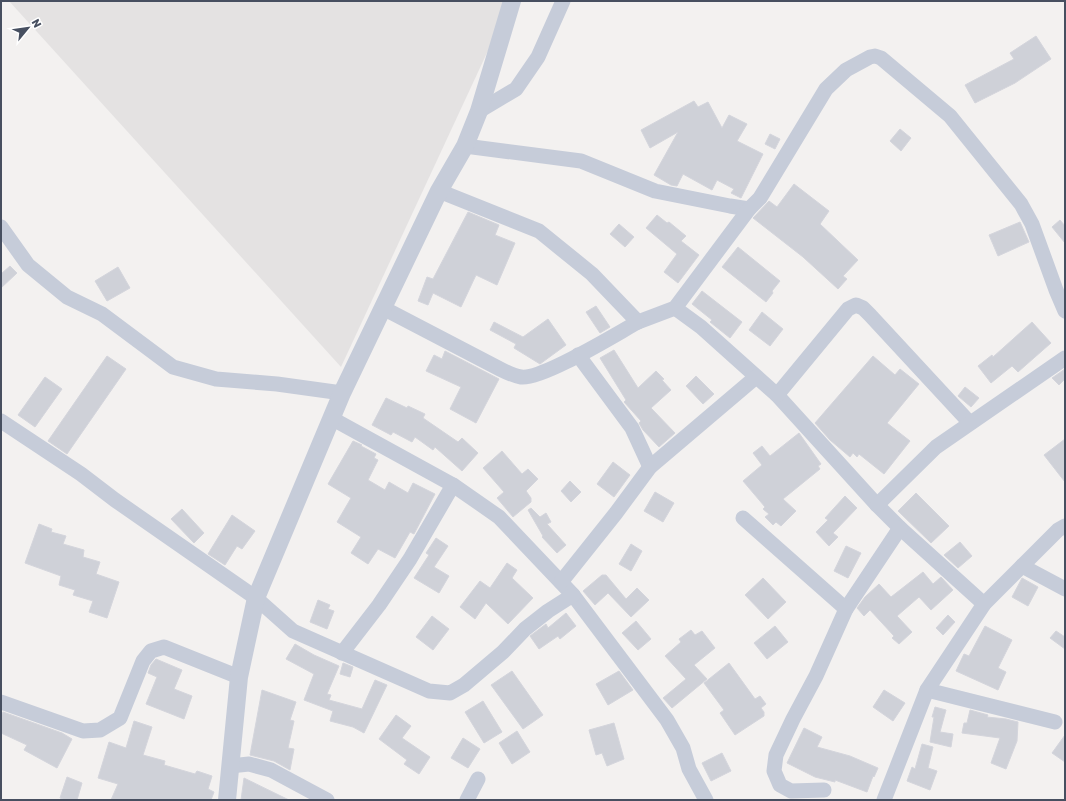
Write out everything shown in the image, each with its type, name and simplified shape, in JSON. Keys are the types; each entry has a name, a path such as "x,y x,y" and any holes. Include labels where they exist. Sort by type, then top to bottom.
{"street":[{"path":"227,800 239,677 256,598 342,393 438,191 465,146 479,111 512,1"},
{"path":"479,111 516,89 538,57 563,1"},
{"path":"383,308 500,370 521,378 538,375 638,322 675,308 749,209 760,198 826,89 846,70 870,57 875,56 881,58 950,116 1021,204 1032,224 1065,311"},
{"path":"465,146 581,161 655,191 749,209"},
{"path":"438,191 539,231 592,274 638,322"},
{"path":"1,227 28,265 67,297 102,314 173,366 216,379 276,384 342,393"},
{"path":"777,395 848,309 856,305 863,308 870,315 970,422"},
{"path":"675,308 701,327 777,395 877,505 900,528 984,604"},
{"path":"578,355 632,428 650,467"},
{"path":"877,505 936,447 970,422 1065,358"},
{"path":"561,582 616,513 650,467 756,376"},
{"path":"332,418 452,486 499,517 573,595 667,720 683,748 689,769 706,800"},
{"path":"1,421 81,474 115,500 256,598 293,631 429,691 450,693 464,685 504,652 525,629 548,611 573,595"},
{"path":"342,653 379,605 410,559 452,486"},
{"path":"742,518 846,610"},
{"path":"884,800 927,690 984,604 1058,530 1065,526"},
{"path":"824,790 791,791 780,785 774,772 776,755 816,676 846,610 900,528"},
{"path":"1022,566 1065,589"},
{"path":"1,702 83,731 100,730 120,718 143,661 151,651 164,647 239,677"},
{"path":"927,690 1055,722"},
{"path":"230,766 249,764 271,770 327,800"},
{"path":"467,800 478,779"}],"shaded area":[{"path":"9,1 511,1 341,367"}],"building":[{"path":"1036,36 1051,59 1015,83 975,103 965,85 1014,59 1010,53"},
{"path":"694,101 698,107 708,102 722,128 729,115 747,124 737,141 763,154 741,198 731,193 734,189 717,180 712,190 683,174 677,186 671,185 654,175 678,132 650,148 641,130"},
{"path":"900,129 911,138 901,151 890,141"},
{"path":"770,134 780,139 775,149 765,144"},
{"path":"794,184 829,211 820,224 858,260 843,276 847,279 838,289 803,257 753,218 769,201 777,207"},
{"path":"468,212 499,225 495,235 515,243 497,285 476,275 461,307 433,293 428,305 418,301 427,277 433,279"},
{"path":"657,215 667,223 669,222 686,236 681,241 699,255 678,283 664,272 677,254 646,228"},
{"path":"1060,220 1065,226 1065,243 1052,227"},
{"path":"1020,222 1029,242 998,256 989,235"},
{"path":"619,224 634,237 625,247 610,234"},
{"path":"738,247 780,281 766,302 722,267"},
{"path":"10,266 17,273 1,288 1,274"},
{"path":"118,267 130,288 107,301 95,281"},
{"path":"702,291 742,322 730,338 710,322 712,320 692,304"},
{"path":"596,306 610,327 600,333 586,312"},
{"path":"762,312 783,329 770,346 749,330"},
{"path":"548,319 566,345 540,364 514,348 516,344 490,330 494,322 523,337"},
{"path":"1032,322 1051,343 1018,372 1012,366 991,383 978,366 992,355 993,357"},
{"path":"614,350 638,388 656,371 664,379 662,380 671,390 651,408 675,433 659,447 643,430 639,423 641,421 624,402 626,400 600,358"},
{"path":"445,351 499,379 476,423 450,409 461,387 426,371 434,355 442,359"},
{"path":"107,356 126,369 67,454 48,441"},
{"path":"873,356 895,375 900,369 919,384 887,423 910,441 884,474 859,454 857,457 853,453 850,457 830,440 815,423"},
{"path":"1065,369 1065,379 1059,385 1052,378"},
{"path":"696,376 714,394 703,404 686,386"},
{"path":"45,377 62,389 35,427 18,415"},
{"path":"965,387 979,398 971,407 958,396"},
{"path":"386,398 407,408 408,406 425,414 423,418 458,442 462,438 478,453 462,471 435,447 433,450 415,437 412,442 393,432 391,435 372,425"},
{"path":"799,433 821,464 818,466 820,469 783,499 796,511 781,526 776,522 773,525 765,517 769,514 763,509 765,507 743,481 762,465 753,453 762,446 770,456"},
{"path":"1065,439 1065,482 1044,455"},
{"path":"353,441 376,454 374,458 378,460 368,480 385,490 389,482 408,493 413,483 435,494 414,534 410,532 395,558 378,549 368,564 351,553 361,537 337,522 351,498 328,484"},
{"path":"502,451 522,474 528,469 538,479 526,491 531,498 531,502 513,517 497,498 504,492 483,468"},
{"path":"613,462 630,475 614,497 597,484"},
{"path":"570,481 581,492 571,502 561,491"},
{"path":"655,492 674,503 663,522 644,511"},
{"path":"916,493 949,526 931,543 898,511"},
{"path":"845,496 857,508 833,533 838,537 829,546 816,532 828,520 825,518"},
{"path":"531,508 540,517 546,513 551,522 547,524 566,545 557,553 542,537 543,536 528,510"},
{"path":"182,509 204,533 194,543 171,519"},
{"path":"232,515 255,531 242,549 237,546 225,565 208,554"},
{"path":"39,524 52,529 51,532 66,536 63,544 84,550 83,557 100,562 96,574 119,582 107,618 89,612 93,601 73,595 75,590 59,585 61,576 25,563"},
{"path":"436,538 448,546 434,567 449,576 439,593 414,578 429,555 426,553"},
{"path":"960,542 972,556 958,568 944,555"},
{"path":"631,544 642,551 631,571 619,564"},
{"path":"846,546 861,553 848,578 834,571"},
{"path":"507,563 517,570 512,578 533,598 508,624 486,603 475,619 460,607 480,581 490,588"},
{"path":"923,572 933,584 941,577 953,590 931,610 919,597 897,616 912,632 899,644 892,638 894,636 870,610 864,616 857,608 865,597 879,584 891,597"},
{"path":"602,575 606,575 626,599 637,588 649,600 631,617 608,593 595,605 583,591"},
{"path":"763,578 786,602 768,619 745,595"},
{"path":"1022,578 1038,587 1028,606 1012,597"},
{"path":"318,600 330,605 328,609 334,611 327,629 310,622"},
{"path":"566,613 576,626 560,639 558,636 539,649 530,636 546,624 548,628"},
{"path":"948,615 955,622 943,635 936,628"},
{"path":"432,616 449,629 433,650 416,637"},
{"path":"636,621 651,639 638,650 622,633"},
{"path":"775,626 788,642 767,659 754,643"},
{"path":"985,626 1012,640 998,668 1006,672 998,690 956,671 964,654 969,656"},
{"path":"691,630 695,635 702,631 715,648 694,665 707,679 672,708 663,698 686,679 665,656 681,642 679,639"},
{"path":"1056,631 1065,637 1065,649 1050,638"},
{"path":"295,644 314,655 339,666 327,694 331,695 329,700 362,709 375,680 387,685 364,733 353,727 330,721 333,711 304,700 314,674 286,659"},
{"path":"156,659 182,670 174,689 192,696 184,719 146,704 157,677 148,673 151,665"},
{"path":"343,663 353,667 350,677 340,674"},
{"path":"729,663 755,699 760,696 766,704 761,708 764,712 764,716 735,735 720,713 724,710 704,683"},
{"path":"512,671 543,715 523,729 491,685"},
{"path":"619,671 633,690 608,705 596,684"},
{"path":"262,690 296,702 290,720 294,721 288,748 294,749 290,770 274,761 250,755"},
{"path":"884,690 905,703 893,721 873,707"},
{"path":"483,701 502,732 484,743 465,712"},
{"path":"935,707 946,710 940,732 953,734 951,747 930,742 934,717 932,717"},
{"path":"970,710 988,715 987,717 1018,722 1017,741 1006,769 991,763 1000,738 962,733 964,723 967,723"},
{"path":"3,712 62,733 72,739 57,768 24,750 27,745 1,733 1,716"},
{"path":"396,715 411,726 402,738 430,757 419,774 404,764 407,760 379,739"},
{"path":"134,721 152,727 143,755 165,761 164,765 195,774 197,771 212,776 208,789 214,792 211,800 111,800 118,784 98,778 109,742 126,748"},
{"path":"614,723 624,759 607,766 602,753 596,755 589,730"},
{"path":"804,728 822,737 817,747 850,756 878,768 874,777 873,776 867,792 835,780 835,782 815,777 787,763"},
{"path":"517,731 530,752 512,764 499,743"},
{"path":"1065,735 1065,762 1052,753"},
{"path":"463,738 480,749 468,768 451,758"},
{"path":"922,744 933,747 928,768 937,771 930,790 907,781 912,767 915,769"},
{"path":"722,753 731,771 711,781 702,763"},
{"path":"67,777 82,783 77,800 65,800 60,798"},
{"path":"244,778 289,800 241,800"}]}
